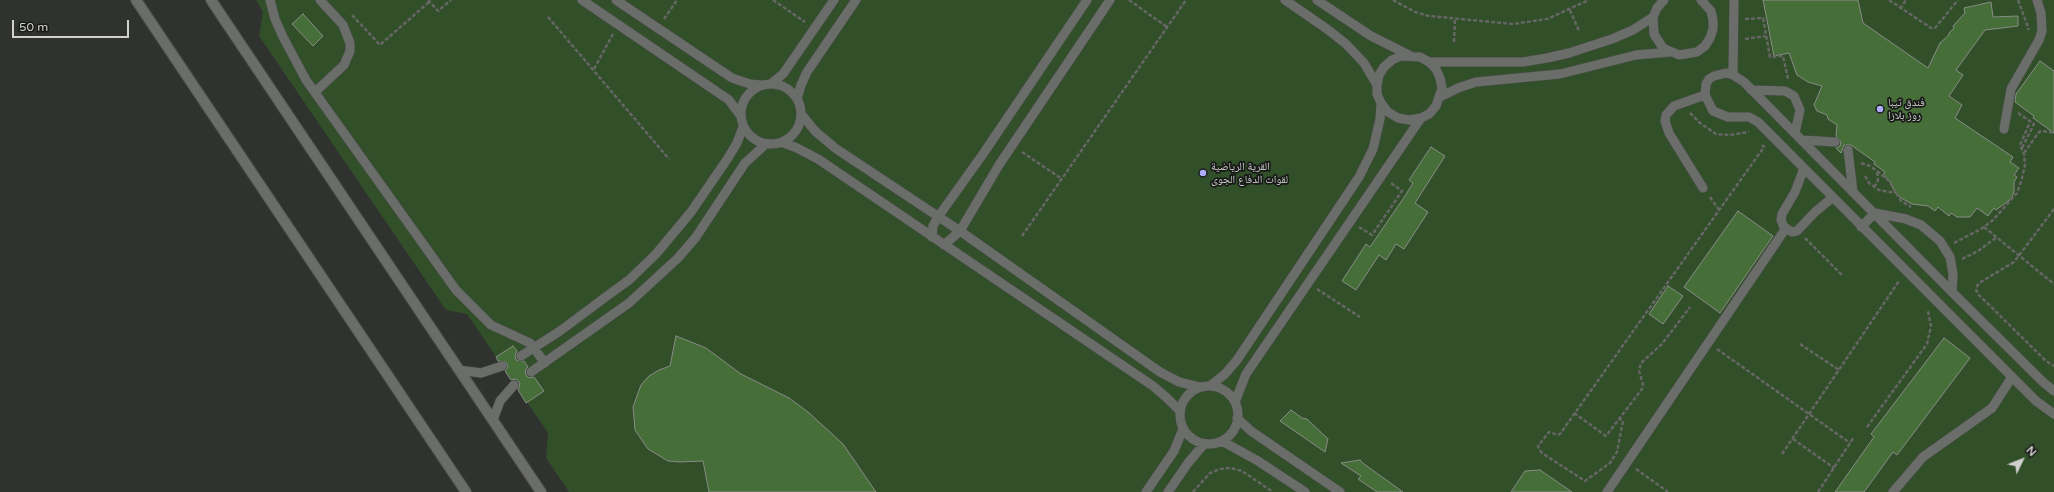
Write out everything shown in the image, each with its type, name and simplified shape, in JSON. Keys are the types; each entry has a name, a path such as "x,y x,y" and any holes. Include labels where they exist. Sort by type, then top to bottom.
{"street":[{"path":"136,0 466,492"},
{"path":"213,1 541,492"}],"lane":[{"path":"270,0 275,19 283,37 315,92 460,294 491,325 501,331 524,339 534,348 545,363"},
{"path":"315,92 344,65 350,51 350,43 343,25 320,0"},
{"path":"582,0 729,100 740,115 743,126 749,135 757,141 766,144 781,142 796,132 802,115"},
{"path":"616,0 732,78 750,84 761,85 772,83 782,86 791,91 798,99"},
{"path":"772,83 783,74 834,0"},
{"path":"856,0 807,72 801,85 798,99 802,115 815,131 835,148 960,231 1160,372 1179,382 1200,388"},
{"path":"932,237 933,226 938,217 980,159 1087,0"},
{"path":"944,245 960,231 1013,145 1110,0"},
{"path":"1285,0 1346,44 1364,63 1377,85"},
{"path":"1317,0 1371,36 1410,55 1420,57 1429,62 1436,69 1442,88 1440,98 1436,106 1429,114 1420,118 1409,120 1398,118 1388,112 1381,103 1377,94 1377,85 1379,75 1384,67 1392,60 1401,56 1410,55"},
{"path":"1429,62 1523,62 1570,53 1612,39 1633,30 1652,17 1664,0"},
{"path":"1701,0 1711,11"},
{"path":"1652,17 1652,26 1657,42 1670,52 1679,55 1688,55 1705,46 1713,30 1711,11 1712,0"},
{"path":"1733,75 1734,0"},
{"path":"2004,129 2011,89 2042,31 2041,13 2037,0"},
{"path":"1440,98 1458,88 1476,82 1560,74 1636,55 1670,52"},
{"path":"2054,391 2043,382 1952,292 1751,90 1733,75 1720,74 1709,79 1706,84 1705,95 1710,107 1718,114 1728,117 1748,116 1758,122 1832,198 2036,401 2054,414"},
{"path":"740,115 741,106 746,97 752,90 761,85"},
{"path":"1751,90 1791,93 1796,98 1800,110 1795,133"},
{"path":"1703,188 1669,133 1665,121 1666,115 1674,106 1705,95"},
{"path":"1180,412 1189,394 1200,388 1210,386 1225,374 1237,360 1359,178 1373,149 1380,119 1381,103"},
{"path":"781,142 797,148 818,159 1153,386 1180,412 1183,429 1188,436 1204,444 1222,441 1233,432 1237,418 1235,402 1246,374 1420,118"},
{"path":"520,356 534,348 628,280 656,254 691,212 730,155 743,126"},
{"path":"1802,140 1835,142"},
{"path":"531,372 629,303 678,258 696,237 745,163 766,144"},
{"path":"1848,150 1855,162 1854,192"},
{"path":"1804,168 1795,192 1782,214 1782,224 1792,232 1797,231 1815,212 1832,198"},
{"path":"1862,227 1875,213"},
{"path":"1875,213 1913,221 1928,230 1945,247 1952,263 1954,278 1952,292"},
{"path":"1607,492 1786,228"},
{"path":"459,370 480,373 502,366"},
{"path":"1893,492 1923,457 1992,408 2012,377"},
{"path":"493,420 500,401 514,385"},
{"path":"1210,386 1225,391 1235,402"},
{"path":"1237,418 1254,434 1340,492"},
{"path":"1146,492 1174,451 1183,429"},
{"path":"1222,441 1258,461 1305,492"},
{"path":"1168,492 1191,459 1204,444"}],"path":[{"path":"349,11 380,45 428,1 438,11 451,0"},
{"path":"658,28 677,0"},
{"path":"773,0 814,28"},
{"path":"1129,0 1167,27"},
{"path":"1022,236 1186,0"},
{"path":"1393,0 1415,12 1455,19 1524,23 1547,19 1570,10 1589,0"},
{"path":"1889,0 1900,9 1931,28 1934,28 1958,0"},
{"path":"1900,9 1906,0"},
{"path":"2018,0 2024,15"},
{"path":"1570,10 1579,31"},
{"path":"548,17 669,159"},
{"path":"1733,20 1763,18 1770,57 1783,56 1791,93"},
{"path":"1454,42 1455,19"},
{"path":"594,70 613,34"},
{"path":"1733,41 1766,36"},
{"path":"1945,247 1984,227 1993,220 2017,193 2024,171 2024,154 2020,145 2030,122"},
{"path":"2022,148 2034,124"},
{"path":"2024,154 2039,132 2043,131 2054,133"},
{"path":"1013,145 1062,179"},
{"path":"1618,418 1623,421 1616,454 1610,462 1585,481 1540,451 1538,446 1547,434 1551,432 1558,435 1574,414 1764,147"},
{"path":"1855,162 1861,168"},
{"path":"1855,162 1867,164 1877,171 1888,181 1901,201"},
{"path":"1874,187 1878,181 1877,171"},
{"path":"1863,173 1874,187 1884,192 1895,193"},
{"path":"1351,221 1372,235 1402,191 1380,176"},
{"path":"2054,209 2019,256 2012,263 1979,283 1976,291 2040,355 2054,366"},
{"path":"1984,227 2054,284"},
{"path":"1797,231 1842,275"},
{"path":"1952,263 1972,255 1996,237"},
{"path":"1782,454 1906,271"},
{"path":"1308,283 1360,317"},
{"path":"1574,414 1606,436 1643,386 1639,371 1641,363 1662,344 1690,307"},
{"path":"1867,427 1927,344 1931,326 1928,310"},
{"path":"1709,342 1850,443"},
{"path":"1800,344 1839,370"},
{"path":"1818,492 1854,437"},
{"path":"1792,439 1834,468"},
{"path":"1616,454 1668,492"},
{"path":"1193,492 1210,473 1220,469 1231,468 1242,471 1273,492"}],"green space":[{"name":"القرية الرياضية لقوات الدفاع الجوى","path":"256,0 2054,0 2054,492 569,492 546,458 548,433 467,314 446,310 259,36 263,12"}],"building":[{"name":"فندق تيبا روز بلازا","path":"1763,0 1858,0 1863,23 1928,68 1940,43 1949,35 1954,28 1953,26 1965,13 1964,8 1991,2 1993,17 2018,16 2018,26 1985,30 1956,70 1963,75 1949,96 1962,105 1955,118 2013,157 2010,162 2019,168 2014,175 2017,177 2014,182 2014,192 2011,199 1996,210 1994,208 1988,216 1977,208 1970,217 1957,217 1951,213 1949,216 1938,207 1935,211 1928,206 1912,204 1901,198 1894,191 1890,181 1883,175 1885,172 1874,164 1875,162 1851,145 1844,145 1841,153 1836,148 1840,146 1841,142 1836,136 1837,125 1828,119 1827,115 1817,111 1814,105 1822,86 1808,82 1797,75 1789,53 1774,56"},
{"path":"303,14 323,36 313,46 292,24"},
{"path":"2040,61 2054,71 2054,133 2033,118 2034,116 2015,102 2016,94"},
{"path":"1431,147 1445,156 1415,203 1428,212 1404,249 1396,244 1386,260 1379,255 1356,290 1342,281 1366,244 1370,247 1405,196 1413,183 1409,180"},
{"path":"1738,211 1773,236 1720,313 1684,287"},
{"path":"1668,286 1683,296 1663,324 1649,314"},
{"path":"676,336 706,348 741,374 789,398 808,412 843,444 876,492 709,492 703,461 668,461 648,449 635,430 633,407 641,385 649,376 670,366"},
{"path":"1944,338 1970,358 1897,455 1893,452 1864,492 1835,492 1874,437 1871,434"},
{"path":"513,346 517,351 515,356 516,360 524,361 528,367 525,370 526,375 529,378 534,377 544,391 526,403 518,390 520,383 516,379 511,380 505,371 508,367 506,362 498,361 496,357"},
{"path":"1291,410 1302,418 1307,419 1328,439 1325,452 1280,421"},
{"path":"1360,460 1403,492 1377,492 1358,479 1361,476 1341,463"},
{"path":"1540,470 1572,492 1511,492 1525,471"}],"place":[{"name":"فندق تيبا روز بلازا","path":"1880,109"},
{"name":"القرية الرياضية لقوات الدفاع الجوى","path":"1203,173"}]}
